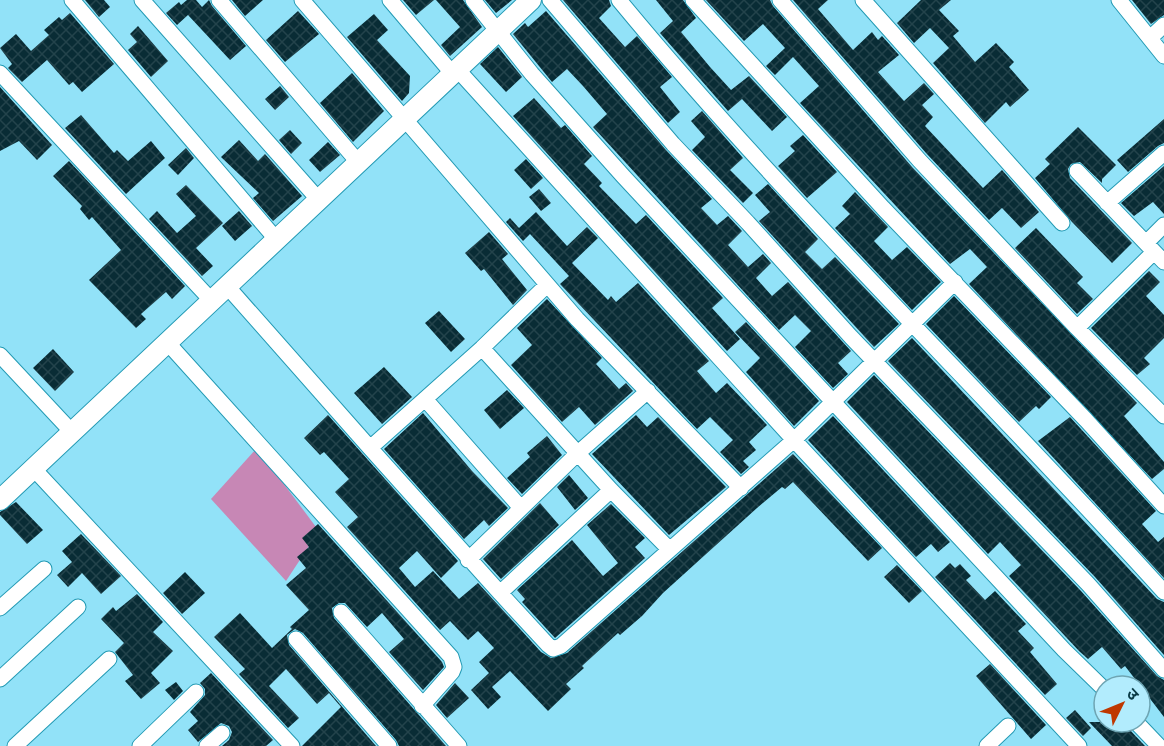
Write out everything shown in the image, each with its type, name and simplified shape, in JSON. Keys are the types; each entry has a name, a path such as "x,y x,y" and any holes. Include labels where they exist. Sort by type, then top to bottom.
{"street":[{"path":"72,0 276,239"},
{"path":"142,0 318,199"},
{"path":"219,0 358,162"},
{"path":"302,0 547,285 741,488"},
{"path":"390,0 1078,746"},
{"path":"473,0 623,176 1092,677"},
{"path":"0,500 166,341 531,0"},
{"path":"550,0 673,144 875,362 1088,584 1164,670"},
{"path":"619,0 717,116 1164,592"},
{"path":"693,0 1164,506"},
{"path":"780,0 885,124 1077,328 1164,416"},
{"path":"862,0 1062,223"},
{"path":"1119,0 1164,56"},
{"path":"1150,38 1164,25"},
{"path":"0,73 211,300"},
{"path":"1107,202 1164,153"},
{"path":"1077,171 1155,252"},
{"path":"1077,328 1155,252 1164,225"},
{"path":"226,285 468,560 548,645 557,648 669,549 707,519 794,440 955,282"},
{"path":"369,448 482,348 547,285"},
{"path":"166,341 451,657 454,667 452,672 422,706"},
{"path":"482,348 611,490 669,549"},
{"path":"0,355 71,431"},
{"path":"468,560 578,453 648,391"},
{"path":"425,399 521,508"},
{"path":"33,468 292,746"},
{"path":"500,593 611,490"},
{"path":"0,608 44,569"},
{"path":"0,679 78,607"},
{"path":"342,612 459,746"},
{"path":"296,639 389,746"},
{"path":"15,746 109,659"},
{"path":"140,746 196,692"},
{"path":"987,746 1008,726"},
{"path":"207,746 222,733"},
{"path":"1148,734 1159,746"}],"shaded area":[{"path":"257,448 319,531 286,581 211,499"}],"building":[{"path":"85,0 104,0 110,7 99,17"},
{"path":"187,0 196,0 202,7 209,0 246,46 230,60 188,15 177,25 166,13 179,2 181,5"},
{"path":"232,0 263,0 245,16"},
{"path":"403,0 434,0 416,15"},
{"path":"436,0 463,0 482,27 450,56 441,45 460,27"},
{"path":"485,0 512,0 496,13"},
{"path":"563,0 609,0 611,6 599,18 625,47 637,36 672,77 660,87 680,112 668,123"},
{"path":"656,0 683,0 696,18 681,32 710,67 731,90 749,76 787,117 772,131 742,99 728,111 660,33 673,21"},
{"path":"706,0 770,0 912,167 1137,403 1124,416 1164,462 1164,469 1152,479 969,284 987,267 970,249 950,264 800,103 819,86 793,57 775,75 766,66 785,48 763,24 744,41"},
{"path":"793,0 828,0 818,9 853,50 872,32 878,40 882,36 899,55 878,72 904,101 924,83 934,94 922,105 933,117 925,126 983,188 1002,170 1039,212 1021,228 1002,208 989,220 926,153"},
{"path":"921,0 951,0 939,10 959,31 953,36 975,62 996,43 1014,62 1009,67 1029,90 1010,107 1006,102 985,123 933,63 949,48 930,28 914,43 897,23"},
{"path":"1132,0 1164,0 1164,15 1151,24"},
{"path":"298,11 319,34 285,62 266,40"},
{"path":"546,11 666,150 712,199 701,208 717,225 728,216 742,231 728,245 748,267 763,254 771,263 756,278 772,296 788,282 851,351 838,363 848,374 833,388 795,347 811,331 795,315 779,330 593,127 607,114 583,86 567,69 552,82 513,34 525,23 528,27"},
{"path":"70,13 114,64 82,92 73,82 69,85 47,60 22,82 8,68 12,64 0,48 16,34 31,51 49,35 44,30 59,17 62,20"},
{"path":"374,14 388,30 377,40 410,76 409,93 402,101 347,37"},
{"path":"138,26 168,61 151,77 128,50 137,42 130,34"},
{"path":"498,47 522,77 506,92 480,64"},
{"path":"352,73 384,111 353,142 320,103"},
{"path":"280,86 289,97 275,110 265,99"},
{"path":"0,87 52,145 37,160 19,141 0,151"},
{"path":"534,98 561,128 565,125 592,156 584,164 602,183 599,186 636,224 646,215 723,298 712,308 740,339 727,351 513,116"},
{"path":"702,111 743,158 730,170 753,193 743,203 692,150 705,137 691,121"},
{"path":"81,115 114,153 117,150 128,161 151,141 165,158 126,194 65,128"},
{"path":"1164,119 1164,143 1128,172 1117,160"},
{"path":"1078,127 1116,165 1102,179 1102,183 1080,162 1071,164 1068,169 1070,178 1132,243 1112,263 1072,222 1035,178 1050,164 1045,159"},
{"path":"290,130 302,143 291,154 279,140"},
{"path":"803,135 837,172 807,198 778,166 795,151 790,146"},
{"path":"239,140 258,161 265,154 302,196 273,221 253,198 259,193 221,157"},
{"path":"328,142 340,155 320,172 309,160"},
{"path":"186,148 194,158 178,175 168,165"},
{"path":"526,159 543,178 531,189 514,170"},
{"path":"69,161 185,286 172,299 166,292 141,314 146,319 136,328 89,280 121,250 92,217 89,220 80,209 82,206 53,176"},
{"path":"1164,166 1164,214 1153,202 1134,216 1121,203"},
{"path":"768,184 818,239 805,252 822,269 835,257 899,324 874,347 759,221 770,212 755,195"},
{"path":"186,185 223,223 196,248 213,266 202,276 149,219 157,211 177,233 196,216 176,194"},
{"path":"539,189 551,203 541,211 529,197"},
{"path":"855,192 888,227 874,241 892,260 907,247 941,282 912,310 835,228 850,214 842,206"},
{"path":"239,211 252,226 235,241 222,226"},
{"path":"536,212 567,246 587,227 598,238 572,263 608,300 611,296 616,302 638,283 709,361 697,371 716,393 727,383 767,425 749,442 756,450 743,461 749,467 741,474 720,452 733,440 710,417 697,429 560,284 569,276 530,234 523,241 506,222 510,218 519,228"},
{"path":"1036,228 1083,277 1077,283 1093,299 1077,314 1015,248"},
{"path":"489,232 508,254 502,259 527,290 513,305 484,269 481,271 465,253"},
{"path":"1149,271 1160,282 1146,296 1164,315 1164,338 1144,358 1150,364 1137,375 1091,328"},
{"path":"954,296 1051,397 1039,409 1036,406 1019,422 926,324"},
{"path":"547,299 602,358 596,364 619,389 626,383 633,391 595,425 579,407 562,422 511,365 532,345 517,328"},
{"path":"439,311 465,339 451,352 425,323"},
{"path":"746,322 819,401 794,426 746,372 760,358 735,332"},
{"path":"912,338 1157,599 1164,602 1164,655 1095,577 888,361"},
{"path":"53,349 74,372 55,391 33,368"},
{"path":"384,367 412,397 382,424 354,393"},
{"path":"874,375 1081,591 1157,676 1164,680 1164,717 1152,701 1152,674 1131,674 1125,666 1121,669 1102,647 1088,659 1079,651 1009,576 1021,565 1000,542 988,554 847,402"},
{"path":"507,390 524,408 500,429 484,410"},
{"path":"423,413 472,471 508,508 489,526 484,520 464,539 384,449"},
{"path":"328,415 458,561 441,578 417,551 399,568 415,587 433,571 459,599 478,583 541,652 551,658 567,653 793,454 882,548 868,561 793,482 785,489 782,487 757,508 663,593 642,616 620,635 618,633 582,666 584,668 566,684 571,689 548,711 510,671 492,687 501,697 488,709 471,690 489,673 479,662 494,648 478,631 468,640 450,621 440,630 347,527 358,517 335,492 349,479 324,452 320,455 304,438"},
{"path":"636,415 647,427 658,417 726,487 669,535 592,454"},
{"path":"833,416 950,542 938,552 931,544 916,557 808,440"},
{"path":"1070,417 1156,511 1142,524 1158,542 1164,537 1164,578 1038,441"},
{"path":"547,436 562,455 522,494 507,478 530,457 527,453"},
{"path":"569,475 588,498 575,510 557,487"},
{"path":"16,502 43,530 27,544 0,515 0,512"},
{"path":"540,503 559,525 501,579 483,559"},
{"path":"611,504 645,538 635,547 645,558 555,638 522,602 525,599 517,590 572,540 603,576 618,563 587,525"},
{"path":"318,524 442,662 444,667 423,690 389,652 404,639 382,613 367,627 345,603 339,603 332,608 334,618 446,746 399,746 303,633 295,629 287,635 289,645 376,746 302,746 341,707 329,693 317,704 286,669 269,686 299,718 288,728 239,674 245,669 214,637 240,613 272,648 292,629 290,627 309,610 286,585 306,568 297,557 309,547 302,538"},
{"path":"81,534 121,576 101,594 82,573 68,587 57,575 72,562 62,551"},
{"path":"950,563 955,568 960,564 971,576 966,580 985,600 995,591 1026,624 1018,631 1034,648 1030,652 1057,684 1045,695 935,577"},
{"path":"897,565 922,591 909,603 884,577"},
{"path":"185,572 205,593 182,614 163,593"},
{"path":"137,594 163,622 153,632 173,651 151,673 160,683 141,699 125,681 133,675 115,652 124,643 101,619 113,607 116,611"},
{"path":"990,664 1046,725 1031,739 976,676"},
{"path":"211,673 273,740 266,746 222,746 229,740 232,732 229,726 221,723 198,742 188,730 198,721 190,712 205,695 205,689 200,683"},
{"path":"176,682 183,691 174,700 165,690"},
{"path":"455,683 469,698 447,718 436,705"},
{"path":"1075,710 1091,728 1083,736 1066,718"},
{"path":"1100,734 1134,734 1145,746 1112,746"}]}
